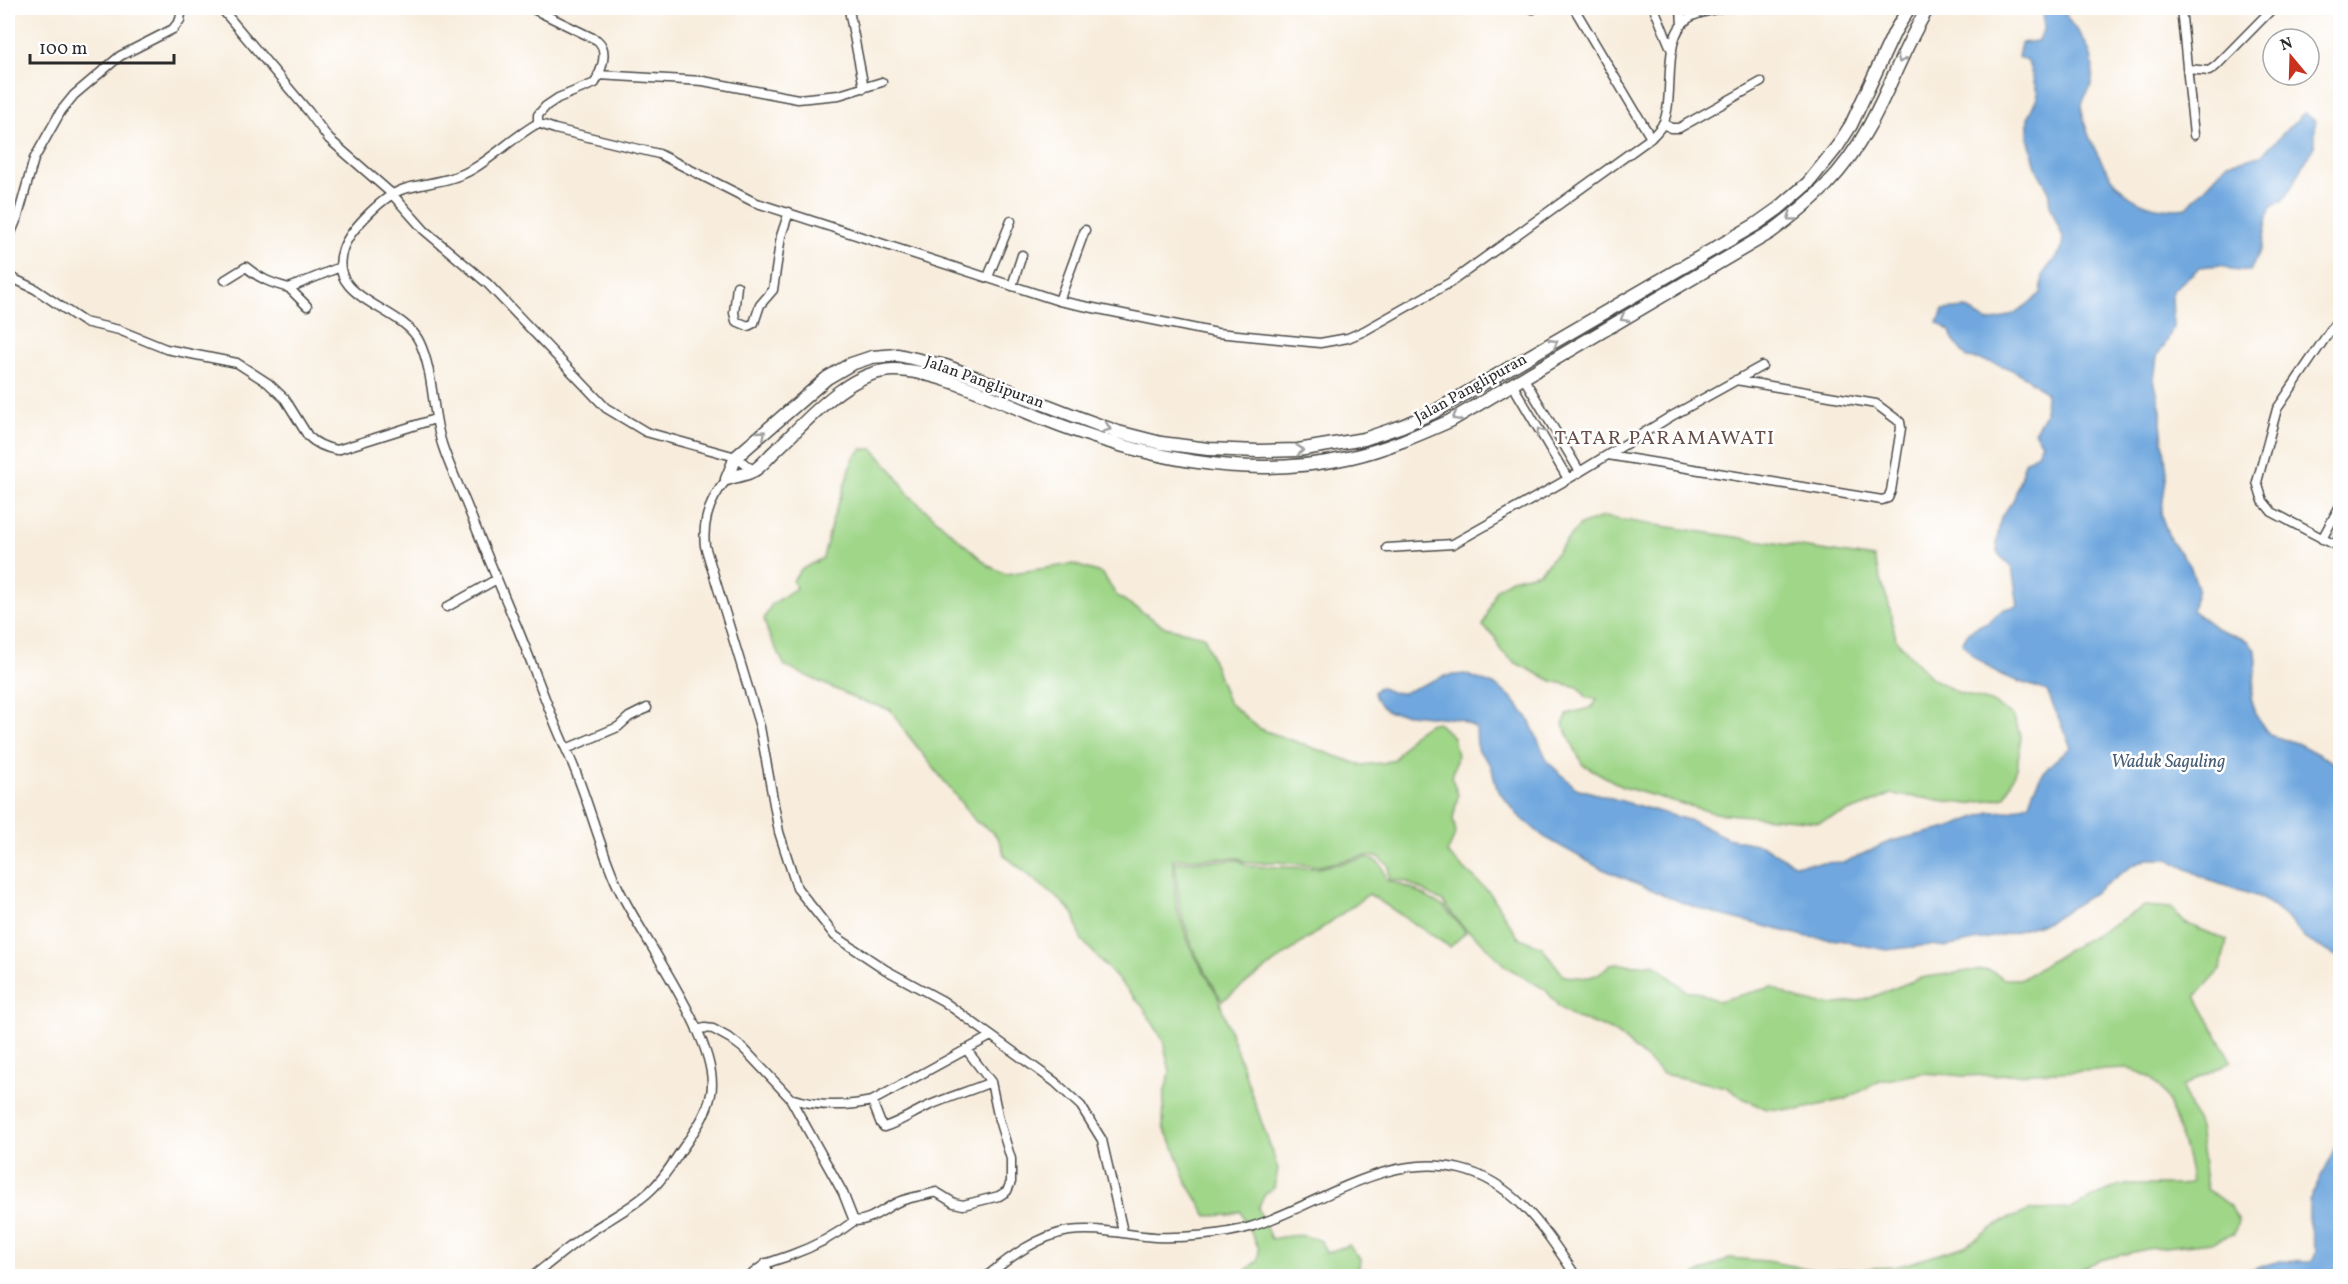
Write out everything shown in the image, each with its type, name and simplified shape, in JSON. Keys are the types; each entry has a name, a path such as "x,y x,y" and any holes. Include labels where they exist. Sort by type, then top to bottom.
{"main road":[{"name":"Jalan Panglipuran","path":"727,479 735,457 827,378 851,364 872,357 898,355 939,364 1080,418 1140,438 1208,449 1298,450 1364,439 1402,426 1432,413 1755,225 1779,208 1808,183 1845,136 1909,8"},
{"name":"Jalan Panglipuran","path":"727,479 754,471 846,386 892,369 922,373 945,380 1073,431 1140,452 1200,463 1255,466 1324,463 1354,457 1407,440 1450,421 1771,232 1810,203 1836,176 1868,129 1914,32 1928,8"},
{"path":"1653,285 1660,297"},
{"path":"1073,431 1080,418"}],"street":[{"path":"8,240 18,216 34,159 61,111 75,94 120,56 173,29 180,20 182,8"},
{"path":"221,8 329,139 392,194 424,230 488,284 606,408 646,432 735,457 754,471"},
{"path":"531,8 602,43 604,56 595,83 558,98 546,106 538,115 538,123"},
{"path":"1574,8 1651,138"},
{"path":"1654,8 1672,51"},
{"path":"1681,8 1682,25"},
{"path":"538,123 545,127 659,154 754,202 1059,301 1217,333 1304,343 1333,342 1364,331 1451,282 1651,138 1663,123 1672,51 1682,25 1687,19 1720,8"},
{"path":"2181,8 2194,135"},
{"path":"2188,69 2209,71 2216,66 2273,8"},
{"path":"849,10 864,88"},
{"path":"598,75 703,81 798,99 825,98 882,82"},
{"path":"1663,123 1671,128 1679,128 1761,82"},
{"path":"533,1276 586,1234 636,1202 656,1186 701,1122 707,1110 713,1082 705,1046 661,960 622,897 598,838 566,749 444,451 435,419 425,357 416,336 408,326 371,304 348,284 340,267 348,238 364,218 392,194 402,189 453,179 473,169 538,123"},
{"path":"737,286 734,313 736,321 748,326 754,322 760,305 772,290 781,236 789,212"},
{"path":"988,277 1011,221"},
{"path":"1059,301 1085,230"},
{"path":"1012,286 1022,255"},
{"path":"225,280 246,267 258,278 289,288 306,306"},
{"path":"289,288 340,267"},
{"path":"8,276 35,289 84,322 119,330 166,349 237,363 274,388 285,399 308,436 313,441 329,448 337,450 435,419"},
{"path":"2340,316 2277,409 2257,482 2263,501 2272,512 2338,547 2340,534"},
{"path":"1387,548 1453,544 1762,366"},
{"path":"1523,377 1580,472"},
{"path":"1608,455 1882,500 1888,498 1901,428 1900,422 1876,404 1736,380"},
{"path":"1512,384 1568,479"},
{"path":"727,479 716,492 707,512 703,530 705,546 760,727 779,832 797,888 835,936 886,970 943,1001 1055,1082 1081,1106 1102,1140 1123,1232"},
{"path":"2322,539 2340,506"},
{"path":"447,607 496,579"},
{"path":"566,749 618,727 629,717 647,708"},
{"path":"697,1030 713,1029 737,1044 790,1098 843,1194 854,1221"},
{"path":"790,1098 832,1106 855,1105 872,1101 991,1036"},
{"path":"750,1276 774,1258 790,1255 824,1240 854,1221 866,1219 896,1203 936,1192 954,1203 963,1205 999,1196 1007,1191 1011,1182 1011,1158 999,1120 991,1082 966,1049"},
{"path":"872,1101 884,1127 948,1098 991,1082"},
{"path":"987,1276 1034,1243 1068,1231 1123,1232 1155,1237 1219,1233 1247,1228 1277,1218 1351,1184 1400,1167 1435,1165 1461,1169 1483,1177 1515,1197 1546,1232 1576,1276"},
{"path":"766,1263 768,1276"}],"green space":[{"path":"862,449 873,449 893,471 909,495 989,566 1006,574 1073,564 1103,574 1116,595 1165,627 1204,636 1228,702 1260,729 1361,765 1383,763 1395,759 1412,735 1428,724 1437,722 1453,737 1457,756 1452,778 1458,795 1453,819 1456,833 1447,853 1490,893 1518,937 1542,947 1564,976 1594,976 1610,964 1654,963 1685,990 1700,993 1718,1001 1772,987 1801,1001 1832,1005 1865,1000 1920,978 1969,971 1989,970 2004,979 2022,979 2145,906 2171,908 2185,923 2227,940 2221,969 2196,996 2231,1061 2182,1087 2199,1127 2207,1189 2231,1207 2238,1221 2234,1234 2213,1242 2146,1249 2100,1260 2065,1276 1693,1276 1729,1258 1766,1261 1821,1271 1896,1267 1965,1246 2005,1220 2032,1210 2070,1209 2120,1185 2181,1185 2191,1182 2187,1159 2174,1116 2163,1092 2147,1076 2128,1069 1964,1076 1923,1073 1880,1081 1846,1099 1798,1110 1767,1109 1746,1100 1726,1087 1663,1074 1616,1033 1574,1017 1559,1007 1546,990 1505,966 1482,942 1462,926 1443,902 1407,882 1389,879 1389,866 1379,857 1365,856 1319,866 1276,862 1247,863 1239,858 1173,859 1176,906 1191,949 1217,994 1278,1169 1274,1188 1265,1194 1258,1208 1271,1239 1291,1236 1308,1237 1321,1241 1326,1253 1349,1245 1360,1259 1358,1276 1239,1276 1258,1260 1259,1249 1240,1211 1230,1215 1207,1216 1187,1183 1175,1149 1163,1127 1164,1094 1170,1072 1163,1040 1143,1007 1081,939 1074,914 1004,855 995,835 976,822 891,710 859,700 785,666 768,633 764,619 771,605 796,588 793,581 800,570 823,558 832,521 854,457"},
{"path":"1603,517 1874,558 1889,605 1896,640 1931,678 1957,692 1993,703 2014,717 2021,737 2017,768 2005,797 1969,804 1892,794 1819,822 1714,813 1623,787 1582,764 1563,724 1568,714 1593,707 1597,699 1587,698 1578,687 1552,681 1516,663 1501,651 1494,636 1483,626 1496,590 1511,579 1540,572 1580,525"},
{"path":"1366,858 1380,864 1386,880 1413,889 1444,907 1466,932 1450,947 1369,894 1222,1001 1193,949 1179,906 1175,862 1239,860 1247,866 1318,868"}],"water":[{"name":"Waduk Saguling","path":"2043,8 2064,8 2069,20 2086,43 2093,69 2091,86 2082,104 2086,129 2103,165 2118,185 2132,197 2146,204 2170,209 2186,208 2228,163 2260,156 2304,113 2315,121 2315,144 2287,195 2282,201 2270,207 2262,247 2250,271 2231,269 2222,265 2200,267 2172,291 2173,327 2157,357 2154,380 2161,410 2167,472 2161,515 2171,542 2190,565 2198,588 2192,610 2216,628 2248,641 2256,650 2257,663 2251,700 2255,714 2269,735 2297,743 2340,766 2340,958 2305,939 2288,919 2262,898 2211,881 2168,859 2147,859 2132,866 2048,922 2011,933 1946,947 1930,945 1886,950 1839,940 1808,937 1717,914 1683,903 1598,867 1544,837 1518,815 1497,789 1491,765 1477,749 1476,728 1459,719 1389,712 1379,704 1374,692 1379,687 1391,692 1403,693 1444,676 1465,674 1496,686 1510,696 1528,718 1548,762 1576,788 1692,821 1727,838 1761,845 1794,864 1845,862 1891,841 1948,828 1990,812 2011,811 2029,803 2045,771 2071,747 2047,691 1998,674 1974,656 1962,643 1969,631 1987,622 2004,609 2018,606 2012,567 1998,554 1997,540 2001,517 2014,499 2025,462 2037,453 2042,443 2034,432 2045,414 2046,393 2010,369 1967,358 1953,340 1950,331 1938,323 1943,310 1966,308 1988,322 2017,312 2041,293 2043,274 2061,251 2063,238 2050,205 2048,189 2037,170 2028,138 2028,117 2038,95 2028,62 2018,57 2021,43 2037,41 2044,30"},
{"path":"2340,1137 2340,1276 2242,1276 2257,1268 2280,1261 2309,1262 2313,1259 2316,1251 2309,1219 2309,1201"}],"district":[{"name":"TATAR PARAMAWATI","path":"1665,437"}]}
